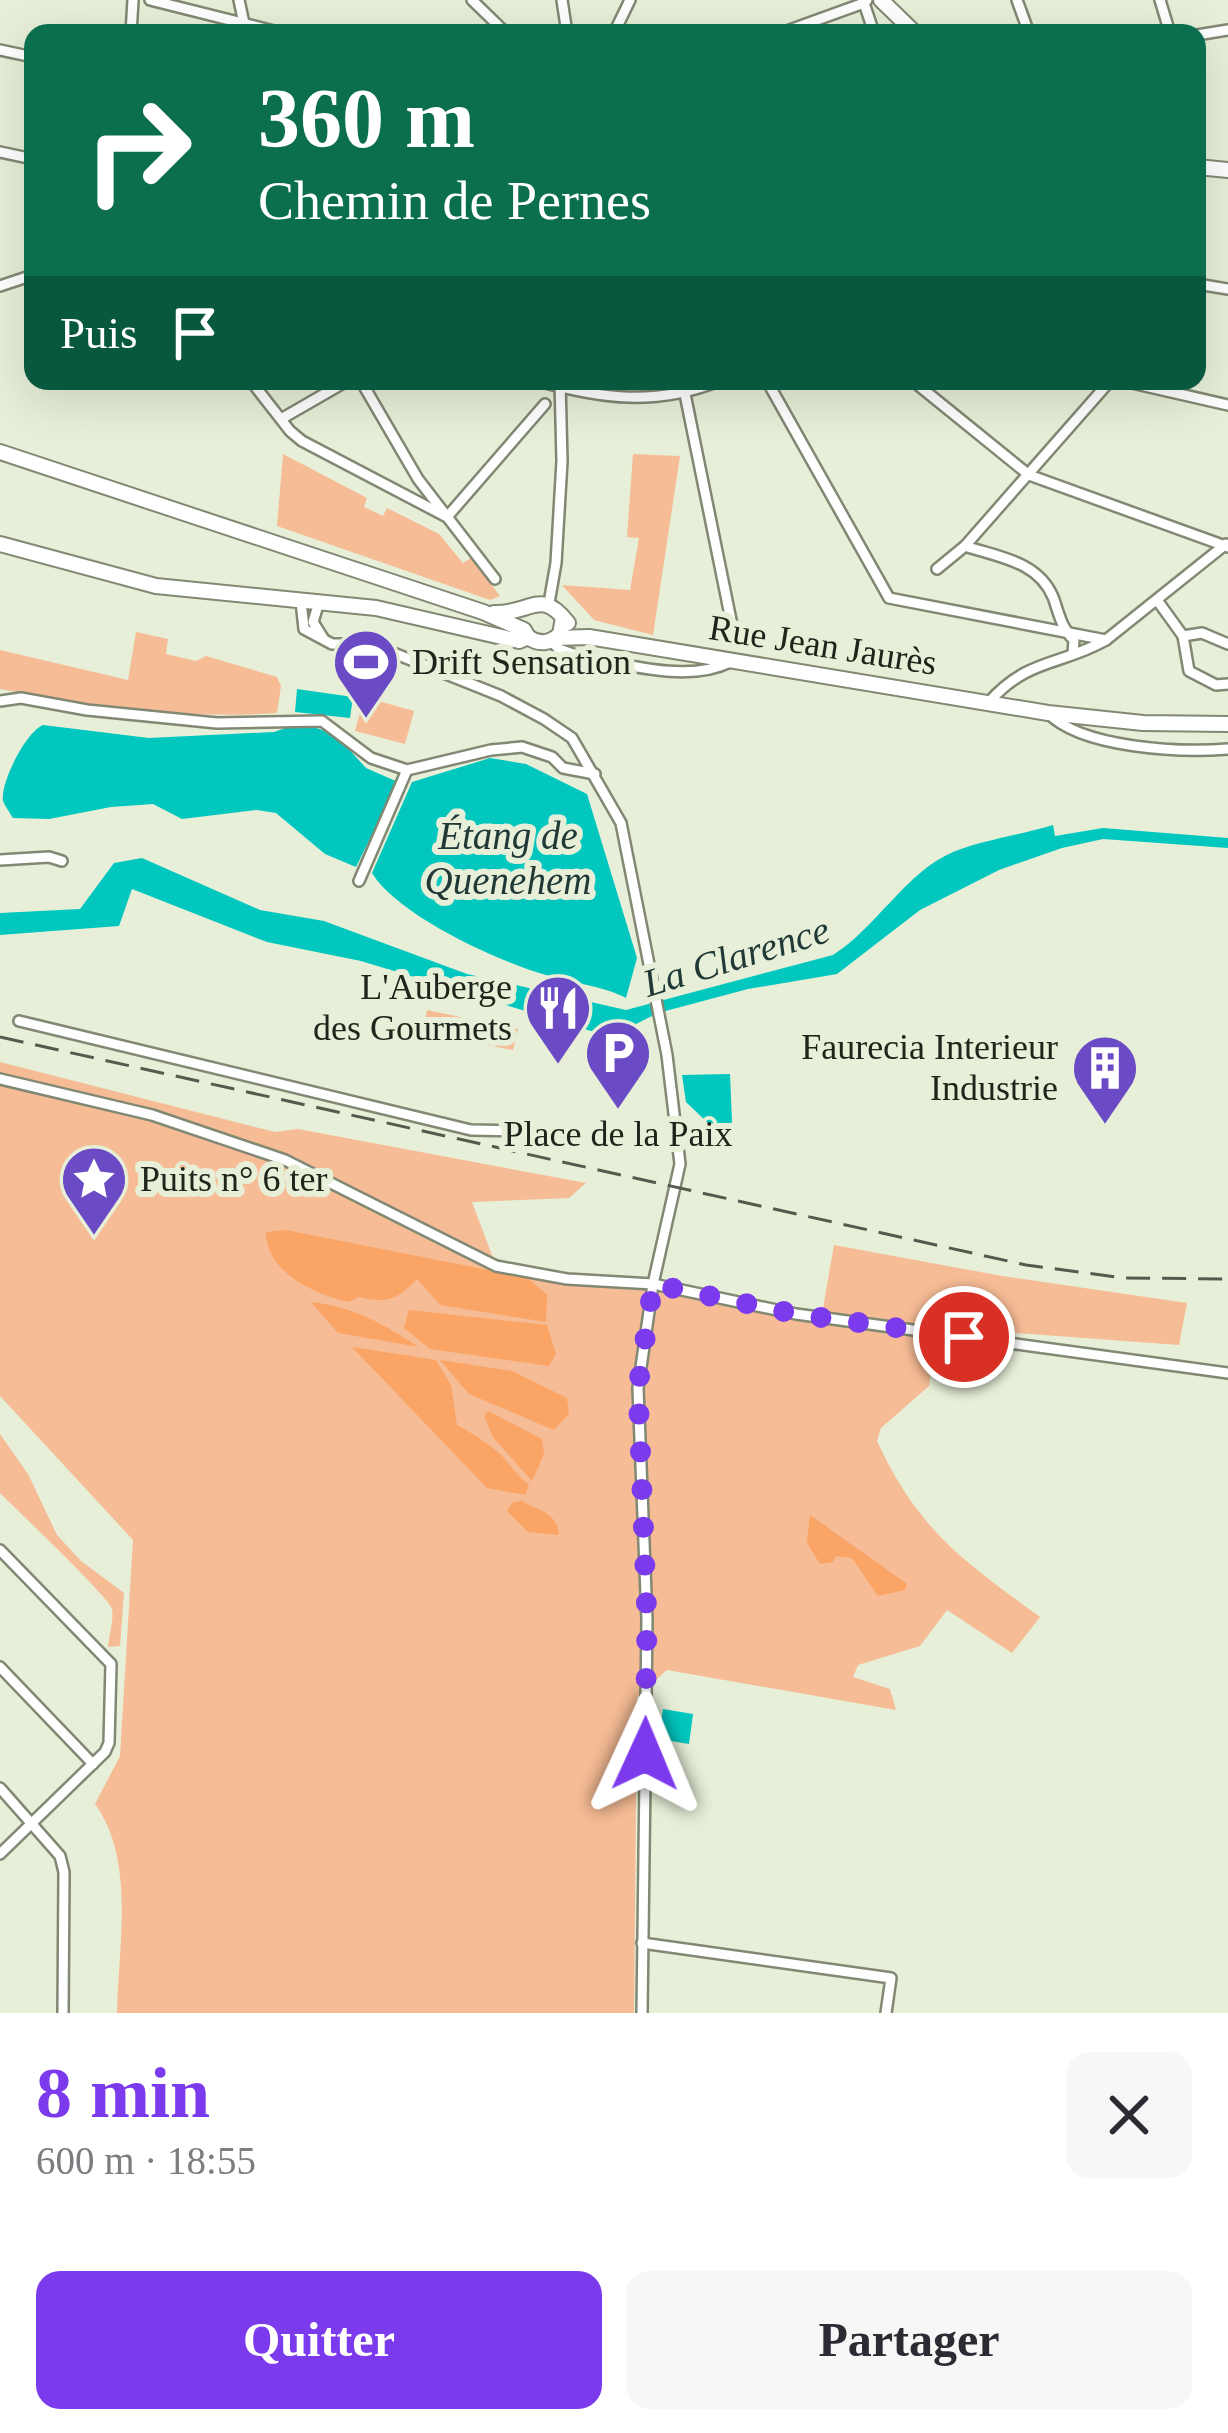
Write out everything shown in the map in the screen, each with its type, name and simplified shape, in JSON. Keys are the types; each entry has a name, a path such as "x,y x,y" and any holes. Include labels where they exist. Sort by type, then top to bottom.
{"main road":[{"path":"882,1 906,24"},
{"path":"0,452 483,612 541,643 554,640 562,629 562,618 549,603 537,603 527,610 483,612"},
{"path":"0,544 156,586 415,615 519,641 526,634 527,610"},
{"name":"Rue Jean Jaurès","path":"562,618 589,637"},
{"name":"Rue Jean Jaurès","path":"554,640 589,637 1048,713 1143,723 1228,724"}],"street":[{"path":"150,0 231,24"},
{"path":"472,0 497,24"},
{"path":"870,20 882,1"},
{"path":"806,24 866,2 871,24"},
{"path":"258,390 302,441 448,517"},
{"path":"281,419 331,390"},
{"path":"366,390 418,479 495,579"},
{"path":"549,603 560,502 562,390"},
{"path":"586,390 617,399 695,390"},
{"path":"772,390 890,598 1106,640"},
{"path":"924,390 1029,475 1227,544"},
{"path":"937,569 964,547 1102,390"},
{"path":"1162,390 1228,405"},
{"path":"685,394 733,630"},
{"path":"448,517 545,404"},
{"path":"989,702 1030,667 1106,640 1227,544"},
{"path":"964,547 1019,563 1041,576 1065,632 1074,640 1073,654"},
{"path":"1156,600 1183,636 1189,671 1216,685 1228,684"},
{"path":"301,601 304,629 327,642 362,641 501,696 572,738 621,823 661,1021 680,1164 653,1284 638,1388 647,1620 641,2013"},
{"path":"319,602 313,622 327,642"},
{"path":"1183,636 1202,633 1228,644"},
{"path":"554,640 559,649 576,656 687,671 706,671 732,661"},
{"path":"0,701 22,698 87,710 218,723 322,721 371,758 407,770 522,747 552,757 563,768 595,774"},
{"name":"Rue Jean Jaurès","path":"1048,713 1070,731 1104,739 1178,750 1228,749"},
{"path":"359,881 407,770"},
{"path":"0,860 49,857 62,861"},
{"path":"19,1022 471,1130 533,1131"},
{"path":"0,1079 152,1115 285,1160 496,1266 567,1279 653,1284 796,1314 1228,1373"},
{"path":"0,1550 111,1664 109,1743 0,1854"},
{"path":"0,1667 93,1764"},
{"path":"0,1788 60,1856 64,1872 63,2013"},
{"path":"642,1942 891,1978 886,2013"}],"shaded area":[{"path":"283,454 367,498 364,507 383,516 387,508 439,534 463,563 471,558 500,596 490,600 277,526"},
{"path":"633,454 680,456 653,635 594,620 562,585 630,590 639,538 627,537"},
{"path":"136,632 168,639 166,654 196,661 206,656 277,677 281,686 277,713 138,710 0,689 0,650 128,680"},
{"path":"364,697 414,711 405,744 355,731"},
{"path":"427,1010 518,1029 513,1050 423,1032"},
{"path":"0,1062 275,1132 298,1129 586,1183 569,1198 472,1202 496,1266 530,1274 653,1284 822,1314 834,1245 1187,1303 1179,1345 936,1327 929,1386 881,1428 877,1441 926,1521 988,1578 1040,1617 1012,1653 947,1610 920,1646 858,1665 853,1677 890,1689 896,1710 667,1670 637,1697 634,2013 117,2013 120,1878 108,1826 95,1804 120,1756 133,1540 0,1396"},
{"path":"286,1230 528,1278 547,1295 546,1322 440,1305 417,1279 384,1300 359,1297 349,1302 322,1294 295,1280 274,1259 266,1232"},
{"path":"311,1302 368,1318 419,1347 338,1333"},
{"path":"409,1310 547,1325 556,1354 549,1366 430,1349 404,1328"},
{"path":"352,1347 436,1360 451,1385 457,1425 501,1455 529,1485 525,1495 487,1488"},
{"path":"440,1360 512,1371 567,1398 569,1414 554,1430 469,1394"},
{"path":"488,1411 542,1439 544,1454 532,1481 493,1437 484,1416"},
{"path":"0,1434 28,1474 57,1535 81,1561 124,1593 120,1646 108,1647 112,1609 107,1602 0,1493"},
{"path":"522,1501 551,1517 559,1535 528,1532 507,1511 513,1502"},
{"path":"810,1515 907,1584 905,1590 878,1596 852,1558 836,1556 833,1562 820,1564 807,1543"}],"water":[{"path":"297,689 353,697 350,718 295,712"},
{"name":"Étang de Quenehem","path":"300,723 335,734 366,768 398,782 356,867 325,854 276,813 257,810 182,819 153,804 49,819 13,818 3,801 16,758 43,725 149,738 274,732"},
{"name":"Étang de Quenehem","path":"490,758 526,764 587,794 637,958 626,998 526,969 477,948 403,905 372,873 412,782"},
{"path":"1053,825 1055,836 1103,828 1228,838 1228,848 1103,839 1062,848 999,870 920,910 837,974 748,989 658,1013 630,1027 591,1031 361,961 267,942 132,889 119,926 0,935 0,913 80,909 114,863 142,858 260,910 324,921 467,974 626,1010 833,955 936,861 964,848"},
{"path":"730,1074 732,1122 728,1127 712,1127 686,1102 682,1075"},
{"path":"663,1709 693,1714 689,1744 659,1739"}],"railway":[{"path":"0,1037 1026,1265 1124,1278 1228,1279"}],"place":[{"name":"Drift Sensation","path":"366,721"},
{"name":"L'Auberge des Gourmets","path":"558,1067"},
{"name":"Place de la Paix","path":"618,1112"},
{"name":"Faurecia Interieur Industrie","path":"1105,1127"},
{"name":"Puits n° 6 ter","path":"94,1238"}],"route":[{"path":"645,1754 645,1510 638,1388 653,1284 796,1314 964,1337"}],"water label":[{"name":"La Clarence","path":"736,956"}]}
